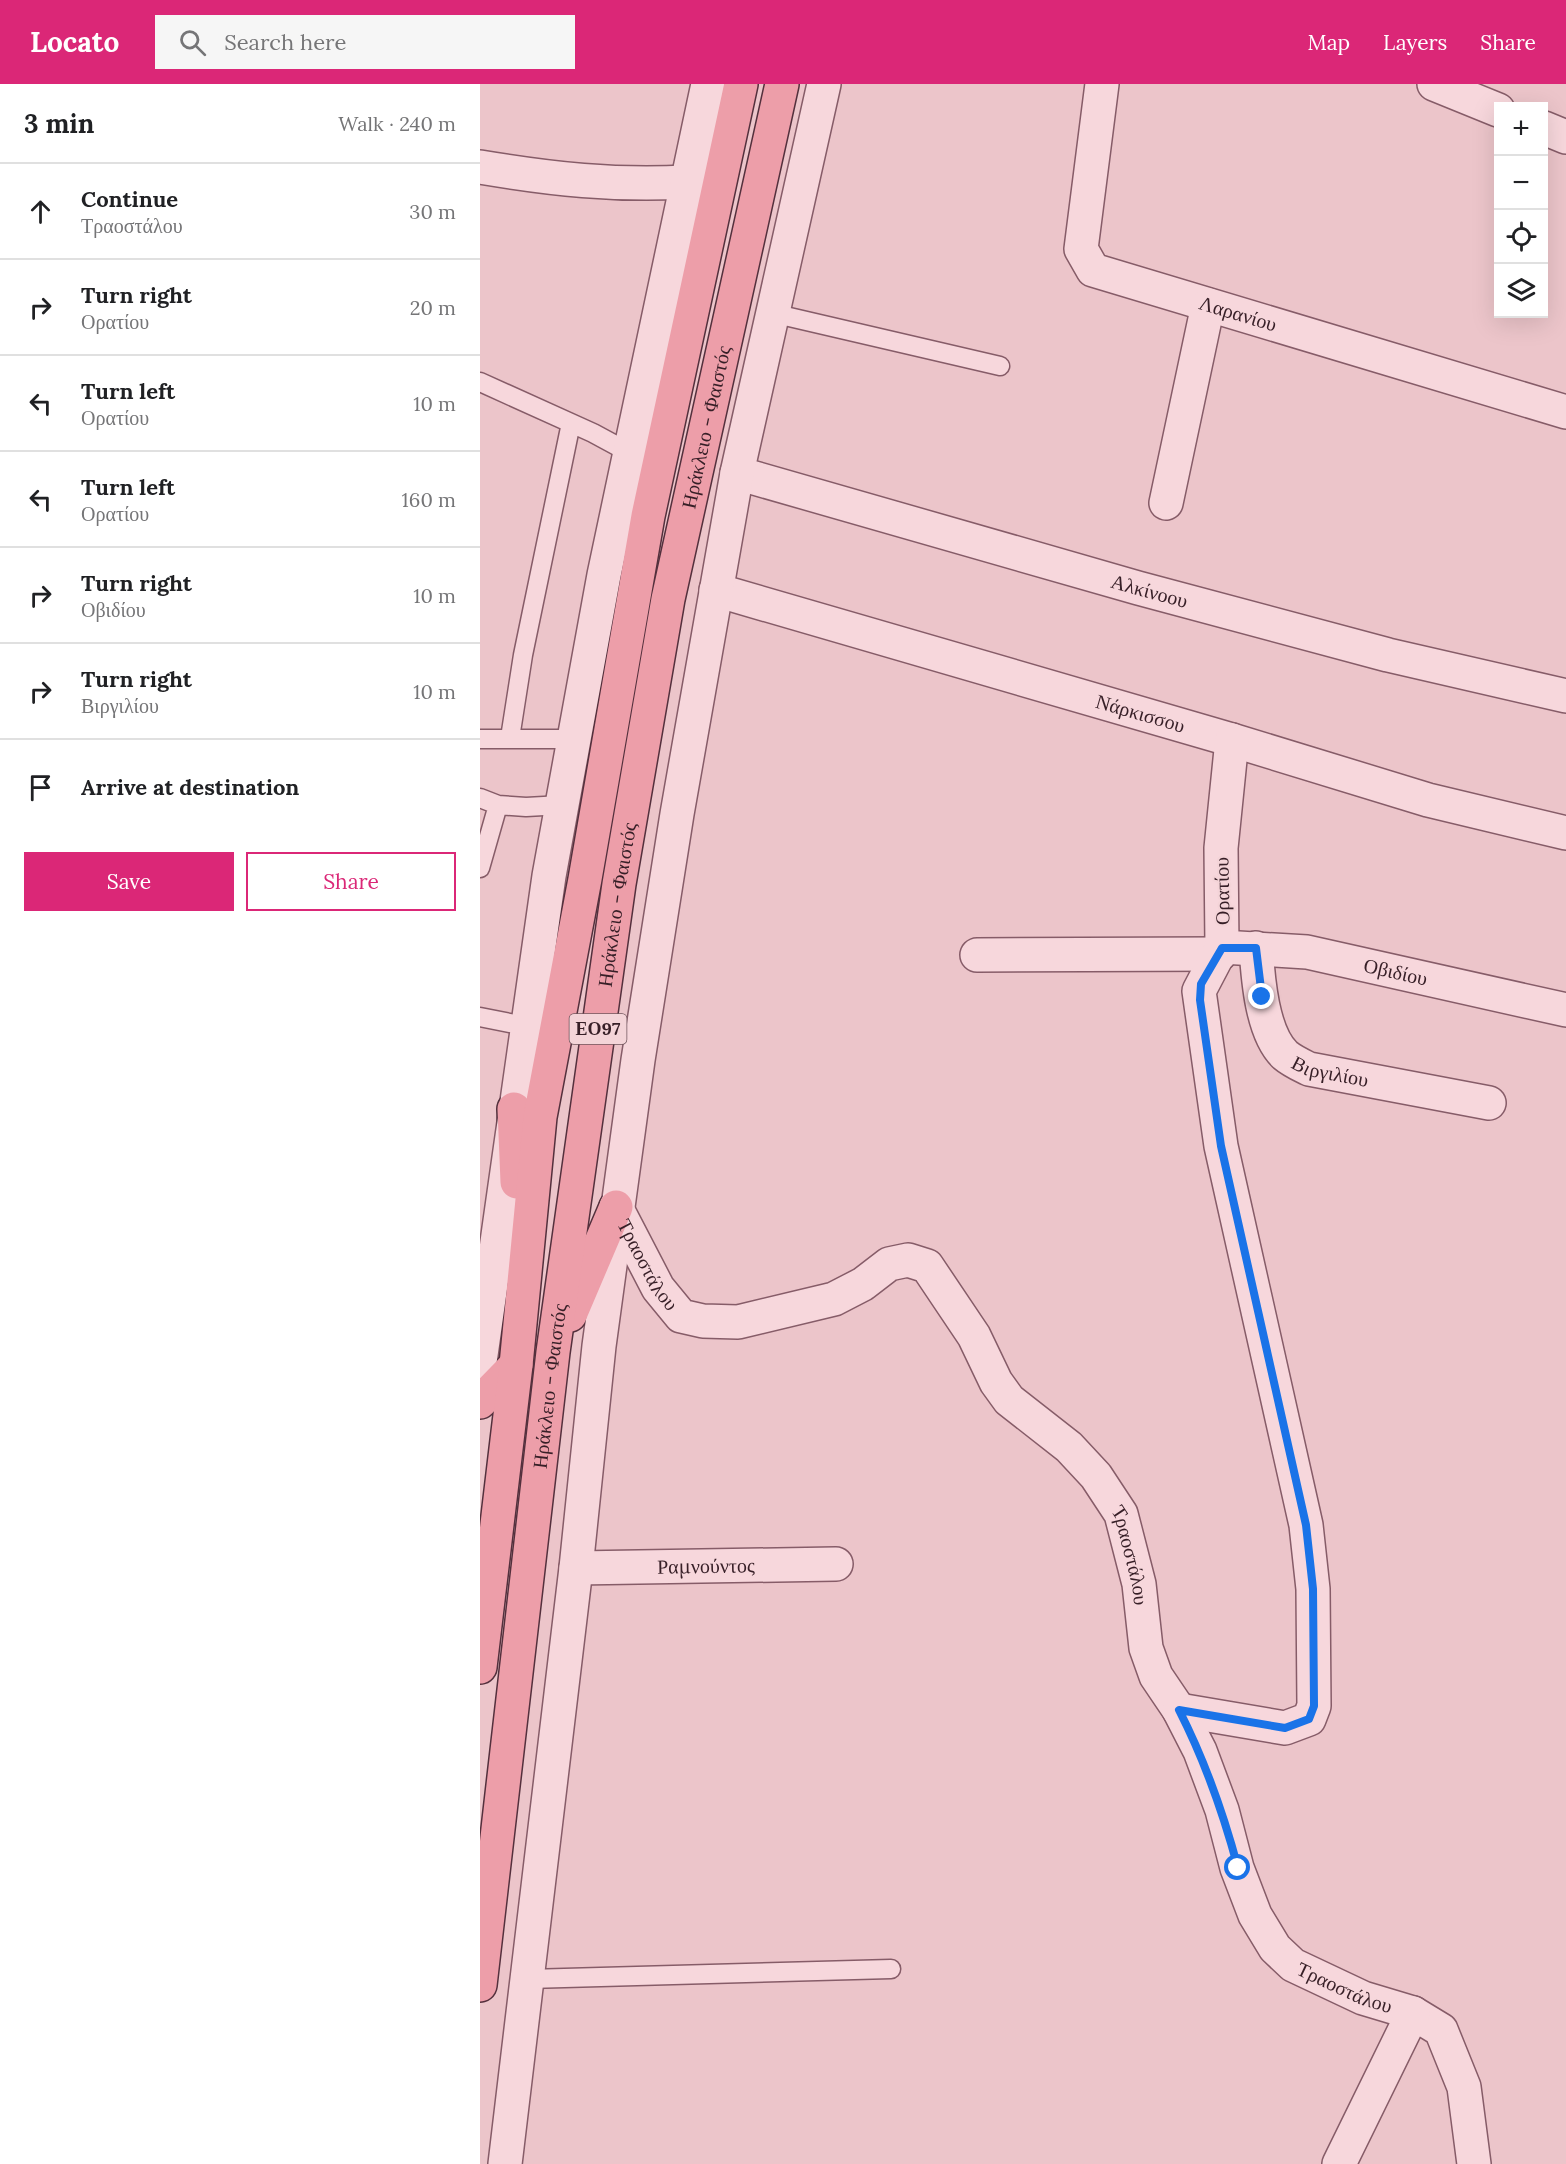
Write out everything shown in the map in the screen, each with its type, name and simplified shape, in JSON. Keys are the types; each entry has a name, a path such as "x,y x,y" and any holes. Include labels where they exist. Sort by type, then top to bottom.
{"main road":[{"name":"Ηράκλειο - Φαιστός","path":"480,1667 516,1365 501,1239 540,1118 585,879 648,516 741,84"},
{"name":"Ηράκλειο - Φαιστός","path":"480,1985 553,1352 619,884 668,599 782,84"},
{"path":"501,1239 516,1180 514,1109"},
{"path":"553,1352 616,1207"},
{"path":"480,1402 516,1365"}],"street":[{"path":"514,1109 525,1026 574,739 630,453 708,84"},
{"path":"505,2164 576,1568 598,1346 616,1207 678,813 737,473 824,84"},
{"name":"Λαρανίου","path":"1102,84 1081,249 1093,270 1566,412"},
{"path":"1434,84 1494,108"},
{"path":"1548,130 1566,137"},
{"path":"480,167 559,180 610,184 687,182"},
{"path":"1166,503 1208,305"},
{"name":"Αλκίνοου","path":"737,473 1126,584 1388,655 1566,696"},
{"name":"Νάρκισσου","path":"716,590 1233,740 1428,800 1566,832"},
{"name":"Ορατίου","path":"1179,1710 1285,1728 1309,1719 1314,1706 1313,1589 1306,1525 1221,1146 1199,991 1205,976 1221,951 1221,848 1233,740"},
{"name":"Οβιδίου","path":"976,955 1221,951 1256,948 1307,952 1566,1010"},
{"name":"Βιργιλίου","path":"1256,948 1266,1014 1273,1037 1287,1057 1309,1069 1489,1102"},
{"name":"Τραοστάλου","path":"616,1207 658,1288 681,1316 703,1321 738,1322 834,1299 863,1284 889,1264 908,1260 927,1266 974,1336 996,1382 1009,1400 1076,1455 1096,1476 1121,1514 1139,1584 1146,1648 1156,1676 1179,1710 1200,1751 1222,1810 1238,1868 1255,1915 1275,1948 1293,1965 1363,1998 1413,2013 1441,2030 1464,2087 1474,2164"},
{"path":"480,1362 501,1239"},
{"name":"Ραμνούντος","path":"576,1568 836,1564"},
{"path":"1339,2164 1413,2013"}],"lane":[{"path":"772,313 1000,366"},
{"path":"480,382 571,423 630,453"},
{"path":"510,738 523,655 571,423"},
{"path":"480,739 574,739"},
{"path":"480,798 498,805 526,807 562,805"},
{"path":"480,868 498,805"},
{"path":"480,1017 525,1026"},
{"path":"528,1979 891,1969"}],"route":[{"path":"1238,1868 1222,1810 1200,1751 1179,1710 1285,1728 1303,1723 1312,1715 1315,1671 1313,1589 1306,1525 1221,1146 1199,991 1222,948 1256,948 1262,997"}]}
